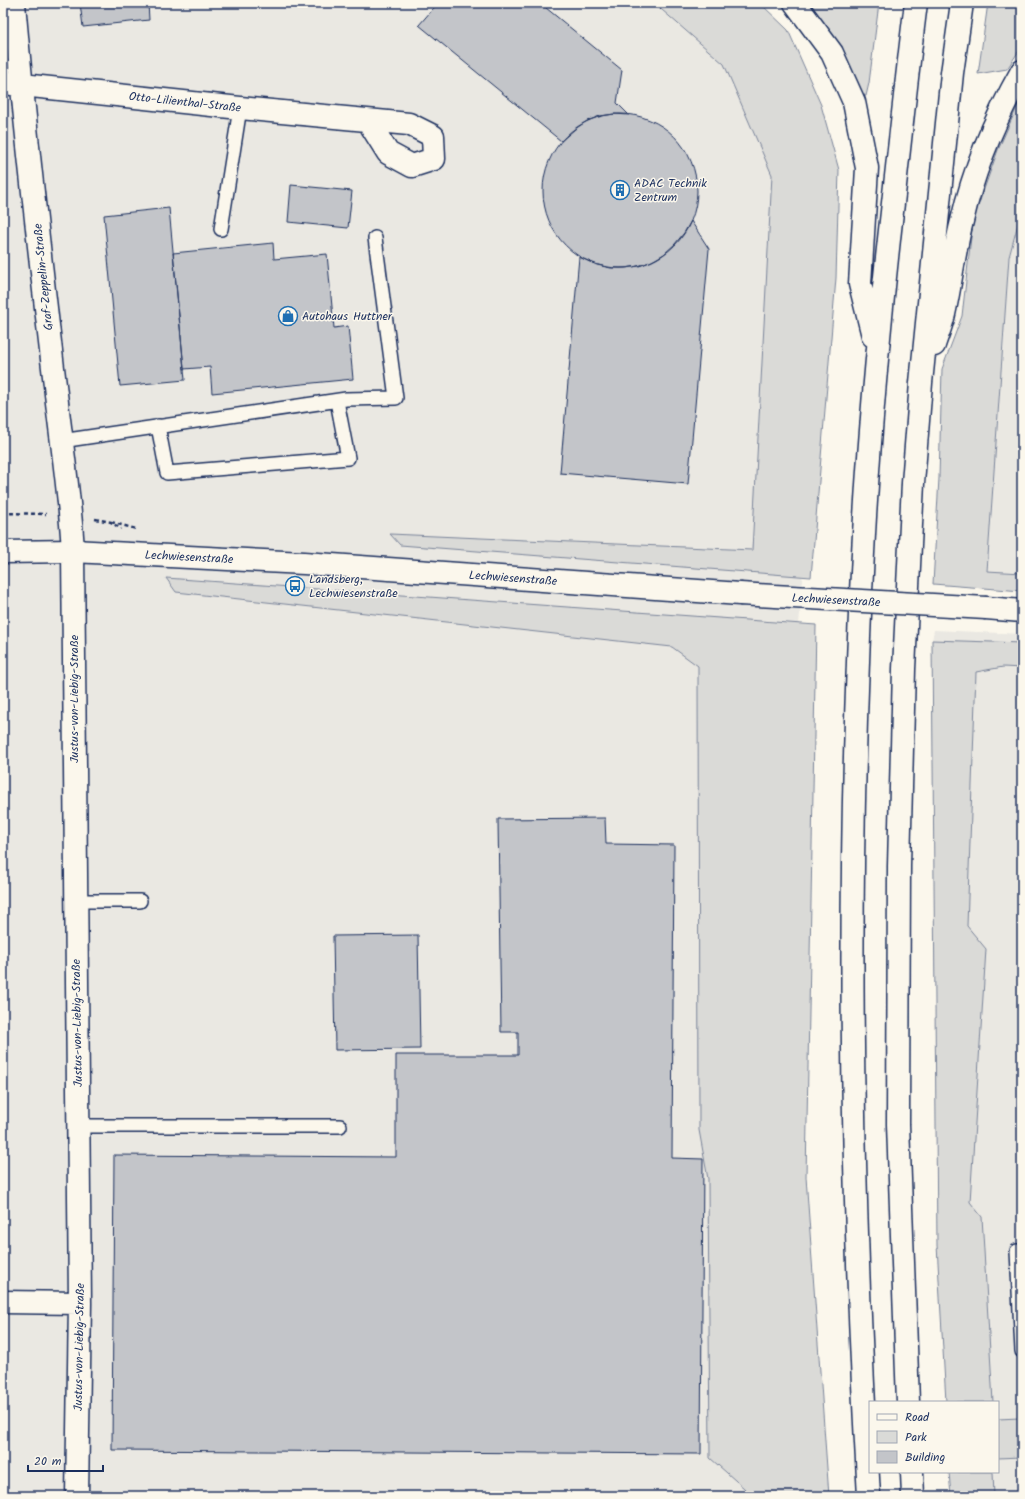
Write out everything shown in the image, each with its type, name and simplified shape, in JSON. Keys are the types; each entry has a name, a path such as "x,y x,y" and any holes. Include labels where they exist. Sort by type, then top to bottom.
{"main road":[{"name":"Graf-Zeppelin-Straße","path":"14,3 12,84 71,514 73,550"},
{"path":"795,3 832,53 854,102 867,168 860,284 877,351"},
{"path":"870,1496 863,1397 855,1155 853,866 858,667 864,532 877,351 916,3"},
{"path":"908,1401 898,1124 899,866 904,669 913,483 921,383 952,74 962,3"},
{"path":"921,383 944,314 962,220 974,180 988,141 1004,104 1022,71"},
{"name":"Otto-Lilienthal-Straße","path":"12,84 368,121"},
{"name":"Lechwiesenstraße","path":"3,552 73,550 304,563 740,594 1022,611"},
{"name":"Justus-von-Liebig-Straße","path":"73,550 80,1302 77,1496"},
{"path":"3,1302 80,1302"},
{"path":"912,1473 913,1496"}],"lane":[{"path":"221,229 240,108"},
{"path":"61,441 337,401 396,398 375,238"},
{"path":"158,426 167,473 348,458 337,401"},
{"path":"76,901 140,901"},
{"path":"78,1126 340,1126"},
{"path":"1022,1251 1017,1251 1022,1351"}],"shaded area":[{"path":"3,3 710,3 807,172 787,528 803,580 799,624 801,1496 3,1496"},
{"path":"1022,209 1022,573 987,572 1009,257"},
{"path":"934,630 1022,634 1022,1496 951,1496 949,1473 999,1473 999,1401 946,1401 937,1245 932,640"}],"green space":[{"path":"654,3 760,3 788,30 821,105 839,170 836,278 811,577 400,545 390,534 752,550 772,175 724,64"},
{"path":"808,3 879,3 866,96 861,97"},
{"path":"988,3 1022,3 1022,46 1007,69 978,74"},
{"path":"1022,96 1022,209 1009,257 987,571 1022,573 1022,591 933,584 939,478 942,369 962,316 973,220 998,150"},
{"path":"166,578 816,625 806,1177 829,1496 753,1496 710,1458 708,1179 699,1130 698,666 672,647 176,592"},
{"path":"932,640 1022,643 1022,668 1003,667 976,672 967,926 986,949 970,1202 982,1217 993,1401 946,1401 937,1245"},
{"path":"1019,1418 1021,1457 999,1458 999,1419"},
{"path":"949,1473 993,1473 994,1496 951,1496"}],"building":[{"path":"80,3 148,3 149,20 83,27"},
{"path":"438,3 540,3 622,70 617,103 629,115 614,114 600,116 587,121 561,141 419,25"},
{"name":"ADAC Technik Zentrum","path":"620,114 635,116 656,123 663,127 679,142 684,148 691,162 697,191 695,206 688,227 684,234 669,250 663,255 649,262 620,268 605,266 584,259 577,255 561,240 556,234 549,220 543,191 545,176 552,155 556,148 571,132 577,127 591,120"},
{"path":"291,185 352,191 348,228 288,222"},
{"path":"169,208 185,380 120,386 104,215"},
{"path":"691,221 709,249 688,484 560,473 579,257 597,265 611,268 639,266 664,254 684,233"},
{"path":"273,243 274,259 327,254 334,328 348,326 353,379 212,393 210,367 184,369 173,253"},
{"path":"605,818 606,844 674,845 672,1158 703,1159 701,1454 112,1450 114,1155 396,1157 396,1055 518,1055 518,1032 501,1032 498,819"},
{"path":"418,935 420,1049 335,1050 333,936"}],"place":[{"name":"ADAC Technik Zentrum","path":"620,190"},
{"name":"Autohaus Huttner","path":"288,316"},
{"name":"Landsberg, Lechwiesenstraße","path":"295,586"}]}
